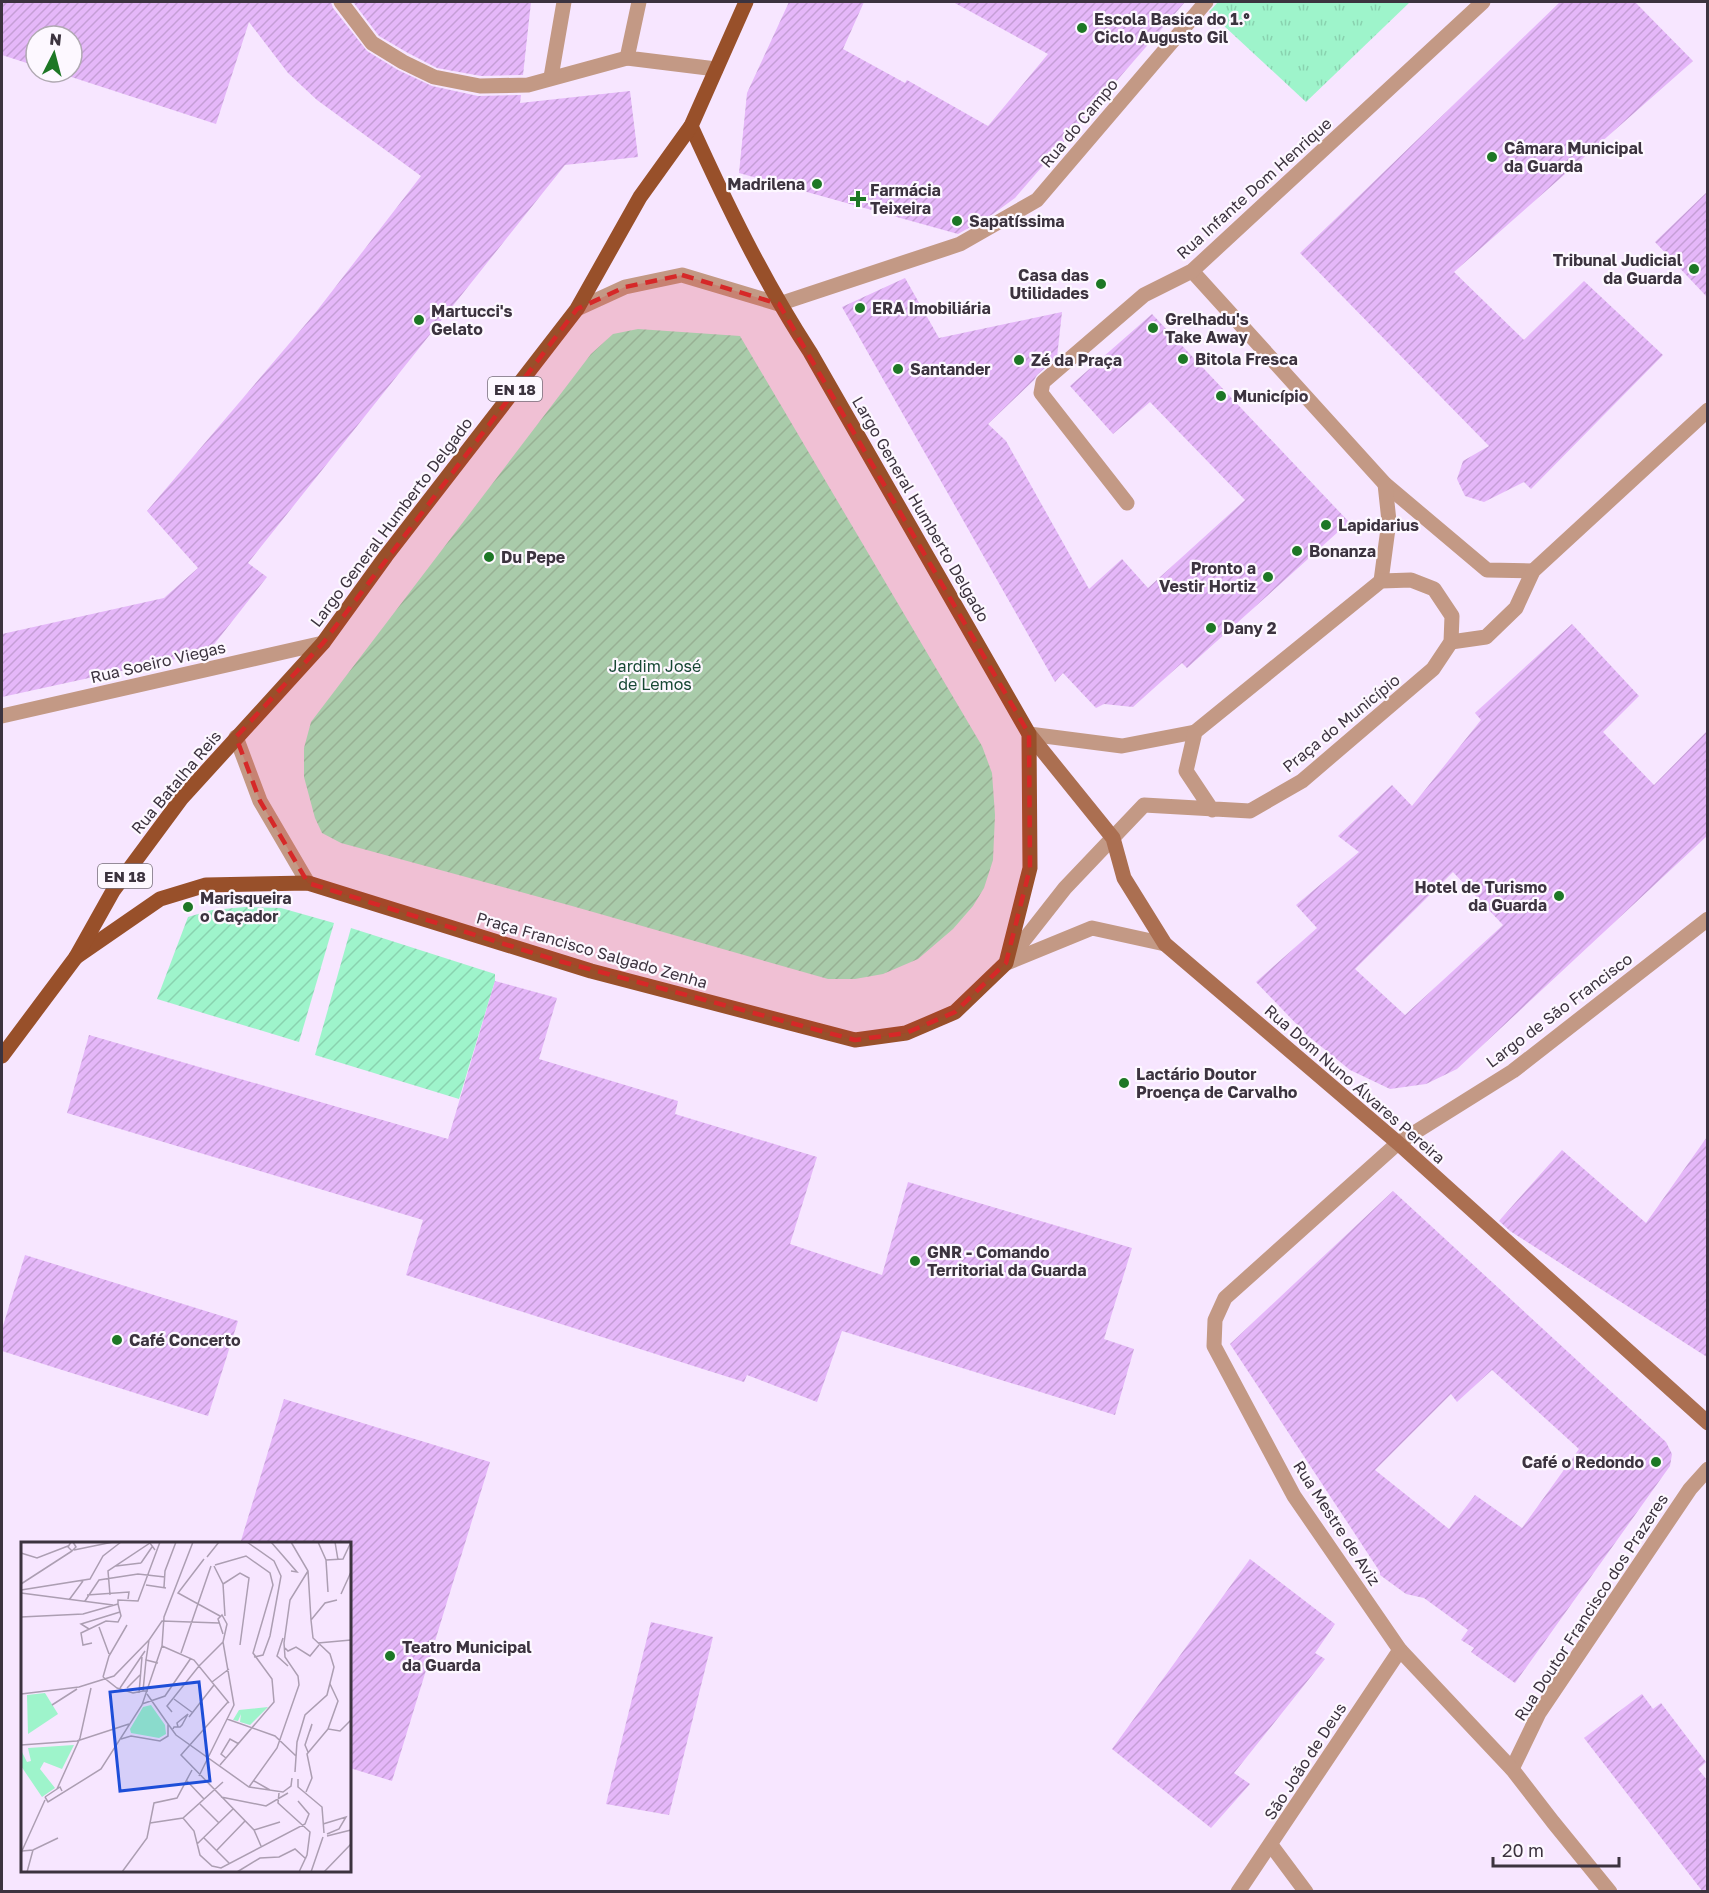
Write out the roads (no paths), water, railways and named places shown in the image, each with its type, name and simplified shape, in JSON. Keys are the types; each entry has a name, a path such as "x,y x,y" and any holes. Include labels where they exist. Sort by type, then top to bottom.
{"main road":[{"name":"EN 18","path":"691,126 746,2"},
{"name":"Largo General Humberto Delgado","path":"323,643 386,556 577,309 640,197 691,126 726,203 779,304 816,362 1029,734"},
{"name":"Rua Batalha Reis","path":"2,1056 76,957 113,891 181,799 323,643"},
{"path":"1006,963 1030,868 1029,734"},
{"name":"Rua Batalha Reis","path":"76,957 160,898 206,885 308,883"},
{"name":"Praça Francisco Salgado Zenha","path":"308,883 591,971 855,1040 906,1033 955,1012 1006,963"}],"street":[{"path":"341,2 372,43 403,62 435,77 480,86 528,85 627,58 716,69"},
{"path":"551,77 564,2"},
{"path":"627,58 639,2"},
{"name":"Rua do Campo","path":"779,304 960,244 1037,200 1206,2"},
{"name":"Rua Infante Dom Henrique","path":"1127,503 1041,393 1043,382 1144,295 1192,271 1483,2"},
{"path":"1192,271 1385,484 1487,570 1533,571"},
{"name":"Largo General Humberto Delgado","path":"577,309 625,287 682,275 779,304"},
{"path":"1029,734 1122,746 1195,732 1381,581 1411,580 1434,589 1452,616 1451,642 1486,637 1516,608 1533,571 1707,410"},
{"path":"1381,581 1389,521 1385,484"},
{"name":"Praça do Município","path":"1212,810 1250,812 1302,781 1433,669 1451,642"},
{"name":"Rua Soeiro Viegas","path":"2,716 323,643"},
{"path":"1195,732 1186,771 1212,810"},
{"name":"Rua Dom Nuno Álvares Pereira","path":"1029,734 1113,838 1124,878 1165,944 1398,1143 1707,1423"},
{"path":"236,737 260,801 308,883"},
{"name":"Praça Francisco Salgado Zenha","path":"1006,963 1065,888 1144,805 1212,810"},
{"name":"Largo de São Francisco","path":"1398,1143 1514,1071 1707,919"},
{"name":"Praça Francisco Salgado Zenha","path":"1006,963 1092,928 1165,944"},
{"name":"Rua Mestre de Aviz","path":"1398,1143 1225,1298 1215,1320 1214,1346 1294,1496 1400,1650 1512,1769 1610,1892"},
{"name":"Rua Doutor Francisco dos Prazeres","path":"1512,1769 1539,1713 1690,1489 1707,1469"},
{"name":"São João de Deus","path":"1238,1892 1400,1650"},
{"path":"1271,1845 1306,1892"}],"place":[{"name":"Escola Basica do 1.º Ciclo Augusto Gil","path":"1082,28"},
{"name":"Câmara Municipal da Guarda","path":"1492,157"},
{"name":"Madrilena","path":"817,184"},
{"name":"Farmácia Teixeira","path":"858,199"},
{"name":"Sapatíssima","path":"957,221"},
{"name":"Tribunal Judicial da Guarda","path":"1694,269"},
{"name":"Casa das Utilidades","path":"1101,284"},
{"name":"ERA Imobiliária","path":"860,308"},
{"name":"Martucci's Gelato","path":"419,320"},
{"name":"Grelhadu's Take Away","path":"1153,328"},
{"name":"Bitola Fresca","path":"1183,359"},
{"name":"Zé da Praça","path":"1019,360"},
{"name":"Santander","path":"898,369"},
{"name":"Município","path":"1221,396"},
{"name":"Lapidarius","path":"1326,525"},
{"name":"Bonanza","path":"1297,551"},
{"name":"Du Pepe","path":"489,557"},
{"name":"Pronto a Vestir Hortiz","path":"1268,577"},
{"name":"Dany 2","path":"1211,628"},
{"name":"Hotel de Turismo da Guarda","path":"1559,896"},
{"name":"Marisqueira o Caçador","path":"188,907"},
{"name":"Lactário Doutor Proença de Carvalho","path":"1124,1083"},
{"name":"GNR - Comando Territorial da Guarda","path":"915,1261"},
{"name":"Café Concerto","path":"117,1340"},
{"name":"Café o Redondo","path":"1656,1462"},
{"name":"Teatro Municipal da Guarda","path":"390,1656"}],"park label":[{"name":"Jardim José de Lemos","path":"655,675"}]}
